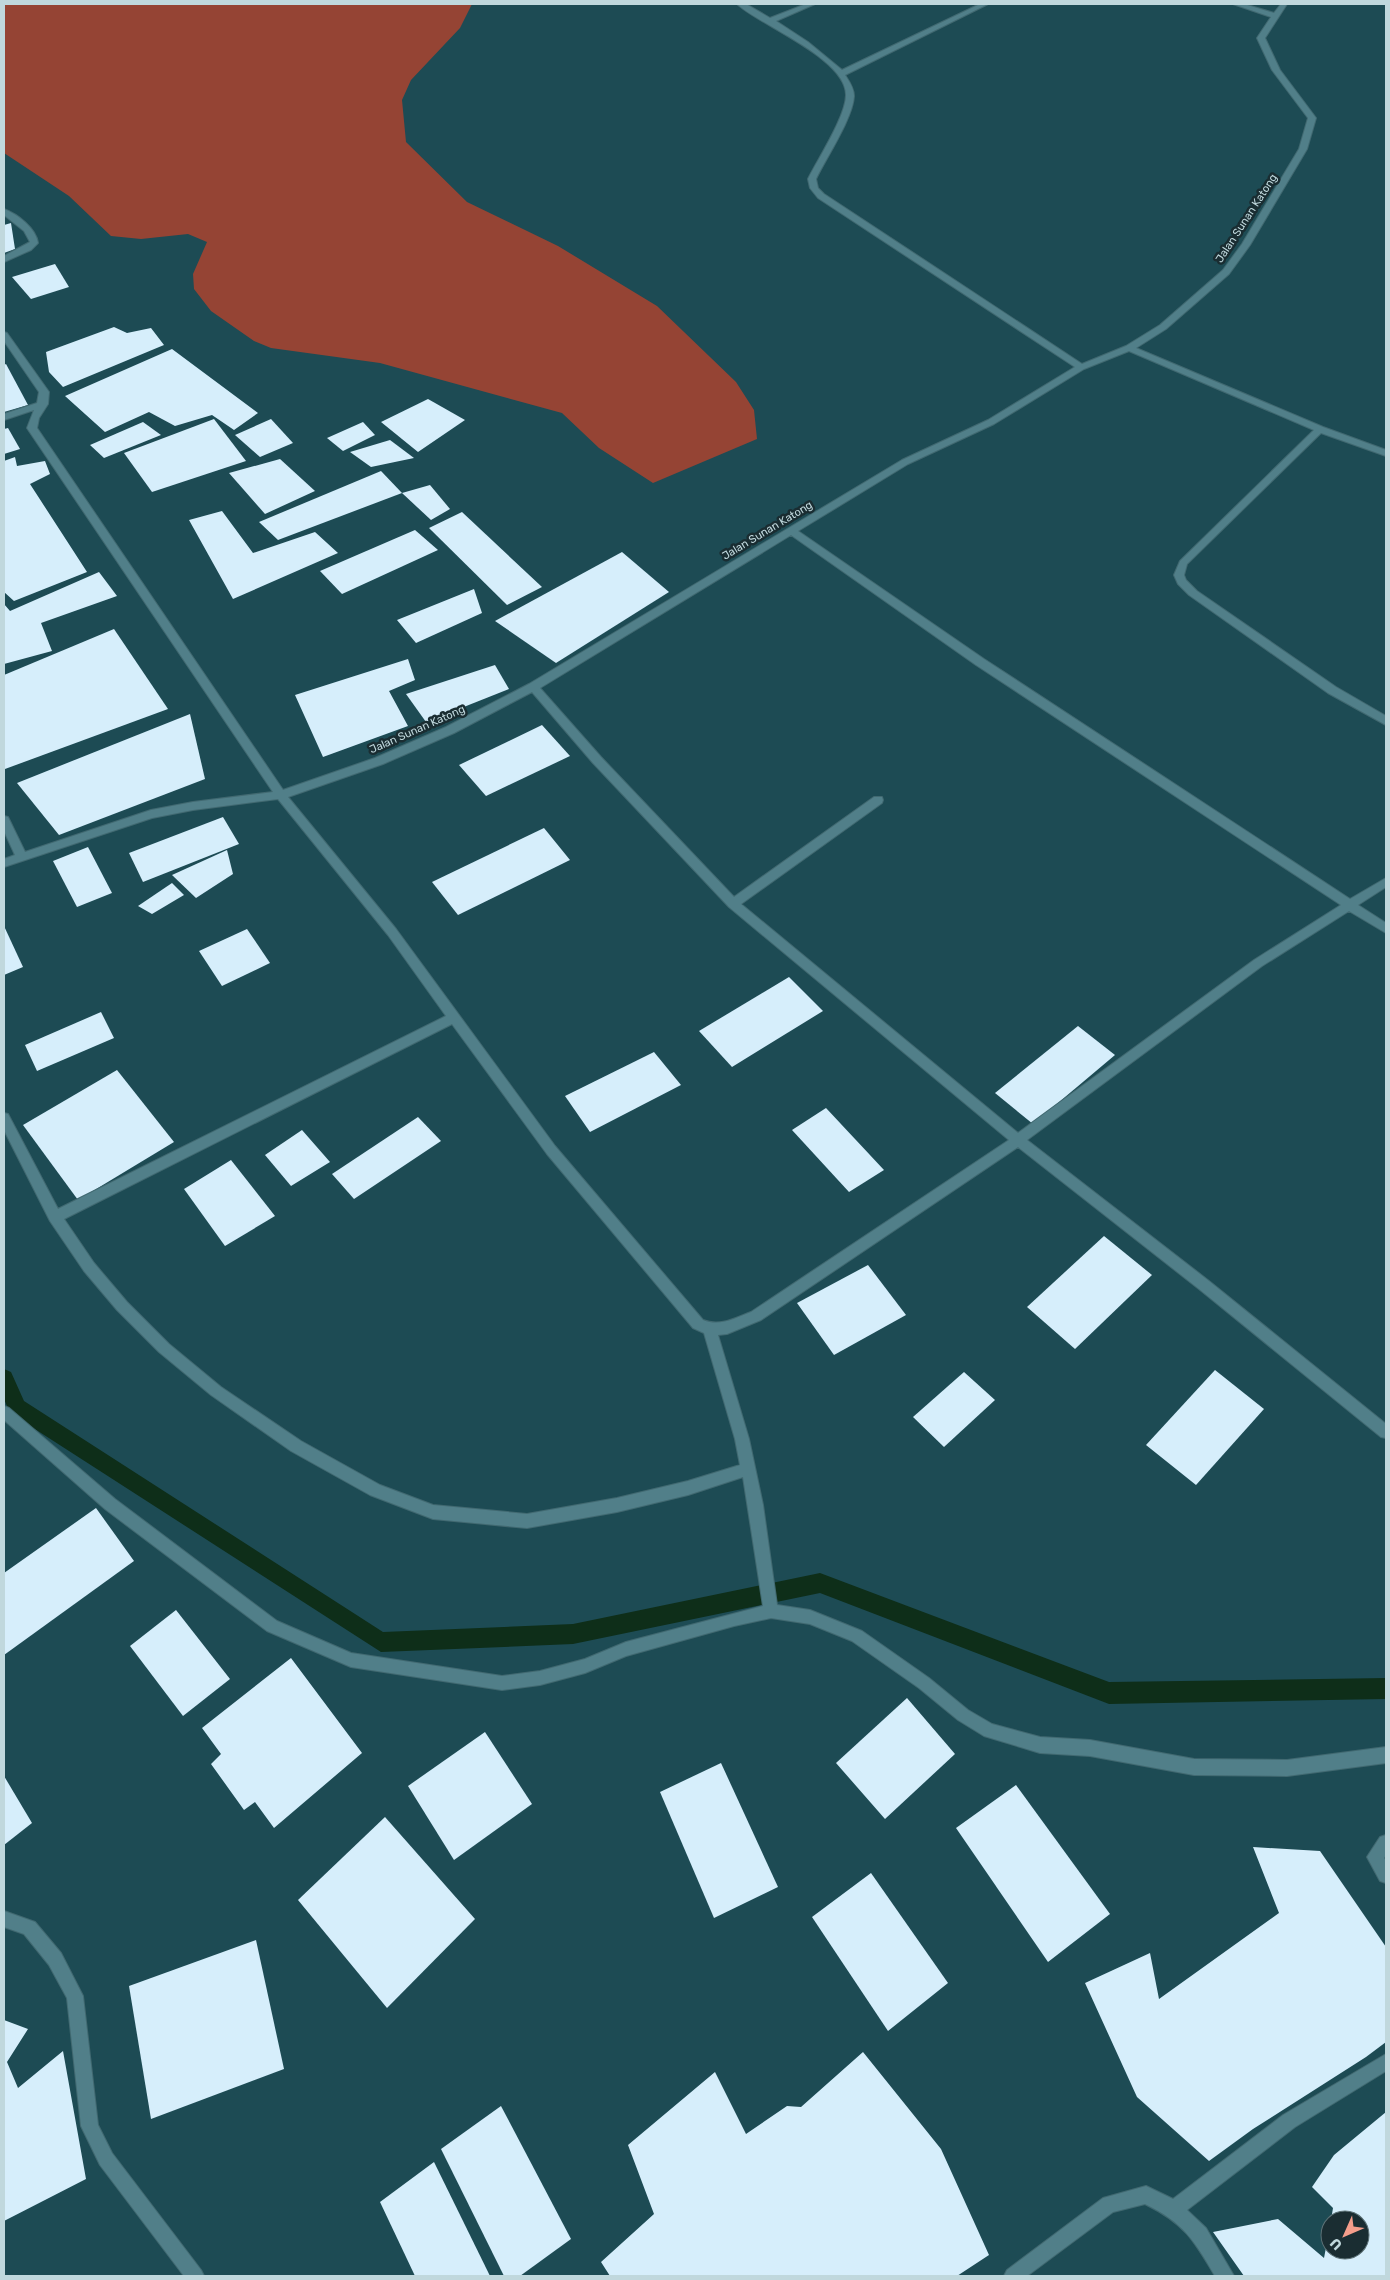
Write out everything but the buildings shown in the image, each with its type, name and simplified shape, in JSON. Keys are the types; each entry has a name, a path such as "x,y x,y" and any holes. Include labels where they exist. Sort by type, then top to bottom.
{"street":[{"path":"741,4 800,40 842,72 850,89 850,96 812,179 814,188 821,196 844,213 1081,367"},
{"path":"769,21 812,4"},
{"path":"842,72 985,4"},
{"path":"1236,4 1275,16"},
{"name":"Jalan Sunan Katong","path":"4,863 152,814 192,806 281,795 388,757 450,730 533,687 904,462 991,422 1081,367 1129,348 1163,327 1226,272 1251,238 1303,150 1312,118 1278,73 1266,53 1261,38 1284,4"},
{"path":"4,211 30,232 35,239 34,243 28,248 4,259"},
{"path":"4,335 44,392 43,404 33,419 32,428 281,795 392,932 551,1150 698,1324 710,1330 727,1328 756,1316 1018,1140 1258,963 1386,882"},
{"path":"1129,348 1320,428 1386,453"},
{"path":"4,417 43,404"},
{"path":"1320,428 1183,563 1180,575 1182,582 1193,593 1332,690 1386,721"},
{"path":"790,530 980,662 1352,904 1386,929"},
{"path":"533,687 597,760 733,904 1018,1140 1204,1285 1386,1432"},
{"path":"733,904 878,800"},
{"path":"4,820 21,856"},
{"path":"55,1217 455,1017"},
{"path":"4,1118 55,1217 89,1267 122,1306 164,1348 216,1391 296,1446 367,1486 433,1512 527,1521 617,1505 688,1488 748,1469"},
{"path":"710,1330 742,1439 756,1505 771,1611"},
{"path":"4,1412 110,1504 272,1626 351,1660 502,1683 540,1678 585,1666 626,1649 734,1619 771,1611 810,1617 857,1636 924,1683 963,1715 989,1731 1040,1745 1090,1748 1194,1767 1287,1768 1386,1755"},
{"path":"1386,1843 1376,1857 1386,1875"},
{"path":"4,1919 29,1928 55,1959 71,1988 75,1996 90,2126 106,2159 195,2276"},
{"path":"1174,2209 1289,2121 1386,2062"},
{"path":"1013,2276 1109,2204 1146,2195 1174,2209 1200,2234 1225,2276"}],"shaded area":[{"path":"4,4 472,4 460,28 411,80 402,100 406,142 467,202 558,246 657,306 736,382 754,410 757,439 653,483 599,448 562,413 380,363 271,348 254,341 211,311 194,289 193,274 207,242 188,234 141,239 111,236 69,196 4,153"}],"waterway":[{"path":"4,1378 17,1407 381,1642 573,1634 820,1583 1109,1693 1386,1689"}]}
